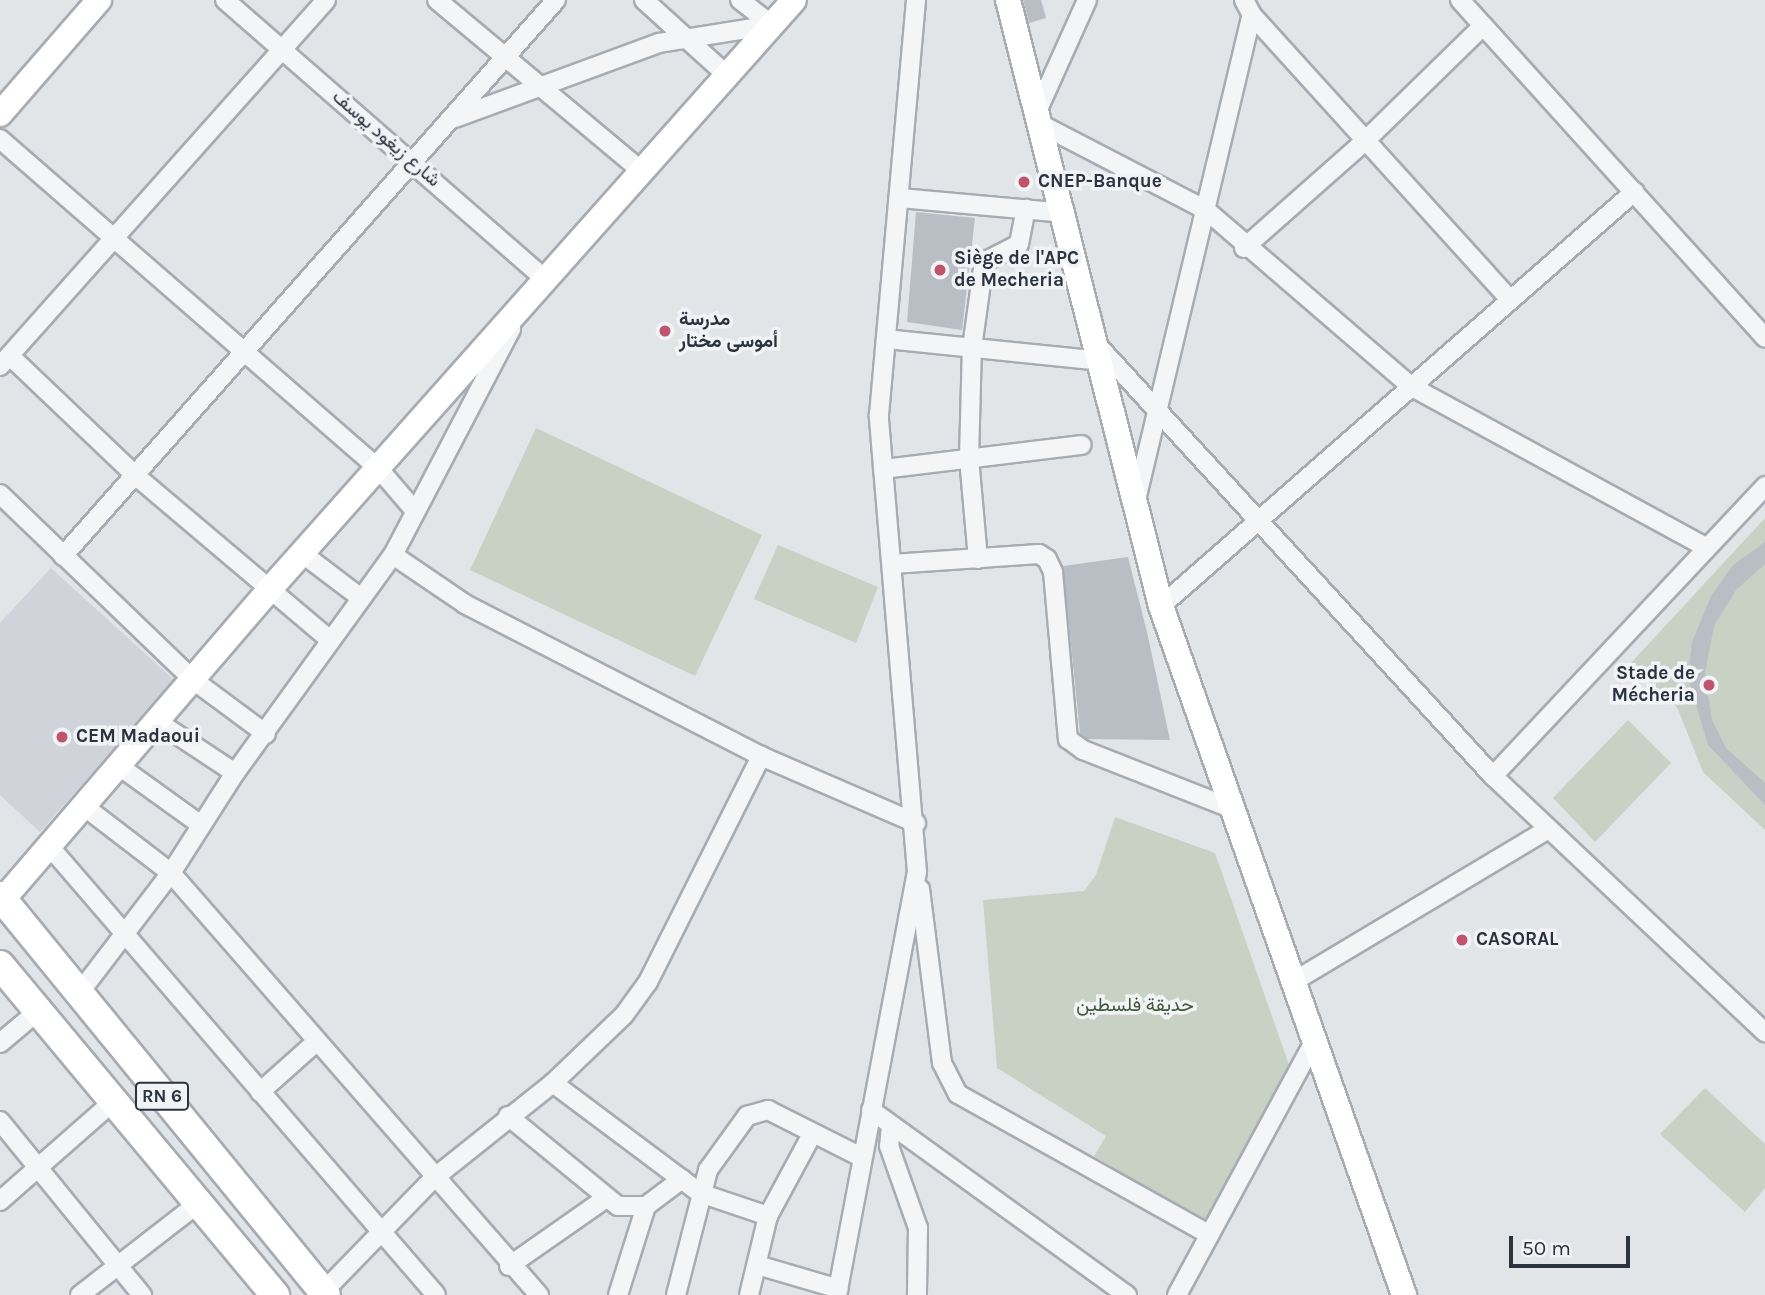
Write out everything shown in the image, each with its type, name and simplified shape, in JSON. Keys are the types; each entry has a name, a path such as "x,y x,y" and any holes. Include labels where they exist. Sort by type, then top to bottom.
{"main road":[{"path":"0,114 99,0"},
{"path":"1,900 85,807 270,589 517,317 546,280 729,77 794,0"},
{"path":"1008,0 1066,213 1137,495 1161,606 1228,807 1404,1295"},
{"name":"RN 6","path":"1,900 80,992 325,1293"},
{"name":"RN 6","path":"0,965 200,1202 265,1292"}],"street":[{"name":"شارع زيغود يوسف","path":"225,0 546,280"},
{"path":"326,0 283,52 5,361 331,641"},
{"path":"437,0 538,88 643,172"},
{"path":"63,555 136,476 556,0"},
{"path":"644,0 729,77"},
{"path":"740,0 772,25"},
{"path":"916,0 879,415 916,823 917,872 942,1063 958,1094 1207,1233"},
{"path":"1087,0 1041,117 1206,211 1244,248 1412,387 1705,547"},
{"path":"1460,0 1765,338"},
{"path":"1248,7 1365,141 1510,300"},
{"path":"1137,495 1206,211 1248,7"},
{"path":"453,119 687,38 772,25"},
{"path":"1244,248 1365,141 1483,26"},
{"path":"0,139 114,242 245,351 379,469 415,511"},
{"path":"1161,606 1259,517 1634,192"},
{"path":"900,198 1066,213"},
{"path":"978,559 969,459 972,348 984,262 1019,244 1026,209"},
{"path":"80,992 171,873 235,773 266,734 393,555 517,317"},
{"path":"886,339 972,348 1101,354 1158,408 1493,776 1546,830 1765,1032"},
{"path":"883,469 1083,445"},
{"path":"1493,776 1765,486"},
{"path":"0,495 192,679 266,734"},
{"path":"303,554 361,598"},
{"path":"892,564 1040,554 1051,564 1068,739 1083,750 1228,807"},
{"path":"393,555 465,604 761,756 916,823"},
{"path":"158,722 235,773"},
{"path":"325,1293 386,1232 434,1178 508,1115 553,1083 624,1015 648,982 761,756"},
{"path":"119,766 201,825"},
{"path":"85,807 171,873 315,1044 509,1266 540,1295"},
{"path":"1291,983 1546,830"},
{"path":"50,847 260,1093 386,1232 436,1295"},
{"path":"757,1265 838,1292 861,1157 917,872"},
{"path":"0,1043 38,1011"},
{"path":"260,1093 315,1044"},
{"path":"1177,1295 1207,1233 1312,1045"},
{"path":"553,1083 700,1193 768,1216"},
{"path":"0,1201 115,1100"},
{"path":"676,1295 700,1193 719,1150 753,1113 768,1110 811,1136 861,1157"},
{"path":"871,1110 1127,1295"},
{"path":"508,1115 618,1206 646,1206"},
{"path":"0,1121 142,1295"},
{"path":"891,1125 889,1146 918,1228 917,1295"},
{"path":"753,1294 768,1216 811,1136"},
{"path":"618,1295 646,1206 682,1179"},
{"path":"509,1266 606,1198"},
{"path":"80,1295 200,1202"}],"shaded area":[{"name":"CEM Madaoui","path":"51,568 174,680 40,832 0,795 0,623"}],"green space":[{"path":"536,428 762,535 695,676 470,570"},
{"name":"Stade de Mécheria","path":"1765,518 1765,830 1703,772 1677,707 1630,664"},
{"path":"778,545 878,587 856,643 754,599"},
{"path":"1628,720 1671,763 1595,842 1553,798"},
{"name":"حديقة فلسطين","path":"1115,817 1215,853 1289,1065 1204,1222 1094,1156 1106,1136 997,1068 983,900 1084,891 1096,875"},
{"path":"1705,1088 1765,1144 1765,1188 1745,1212 1660,1134"}],"building":[{"path":"1023,0 1041,0 1046,18 1029,23"},
{"name":"Siège de l'APC de Mecheria","path":"916,212 975,218 962,330 907,322"},
{"path":"1765,542 1765,564 1736,590 1714,626 1705,673 1712,720 1726,748 1765,783 1765,805 1708,745 1688,678 1692,642 1711,596 1733,565"},
{"path":"1128,557 1170,740 1087,739 1080,733 1063,566"}],"place":[{"name":"CNEP-Banque","path":"1024,182"},
{"name":"Siège de l'APC de Mecheria","path":"940,270"},
{"name":"مدرسة أموسى مختار","path":"665,331"},
{"name":"Stade de Mécheria","path":"1709,685"},
{"name":"CEM Madaoui","path":"62,737"},
{"name":"CASORAL","path":"1462,940"}]}
